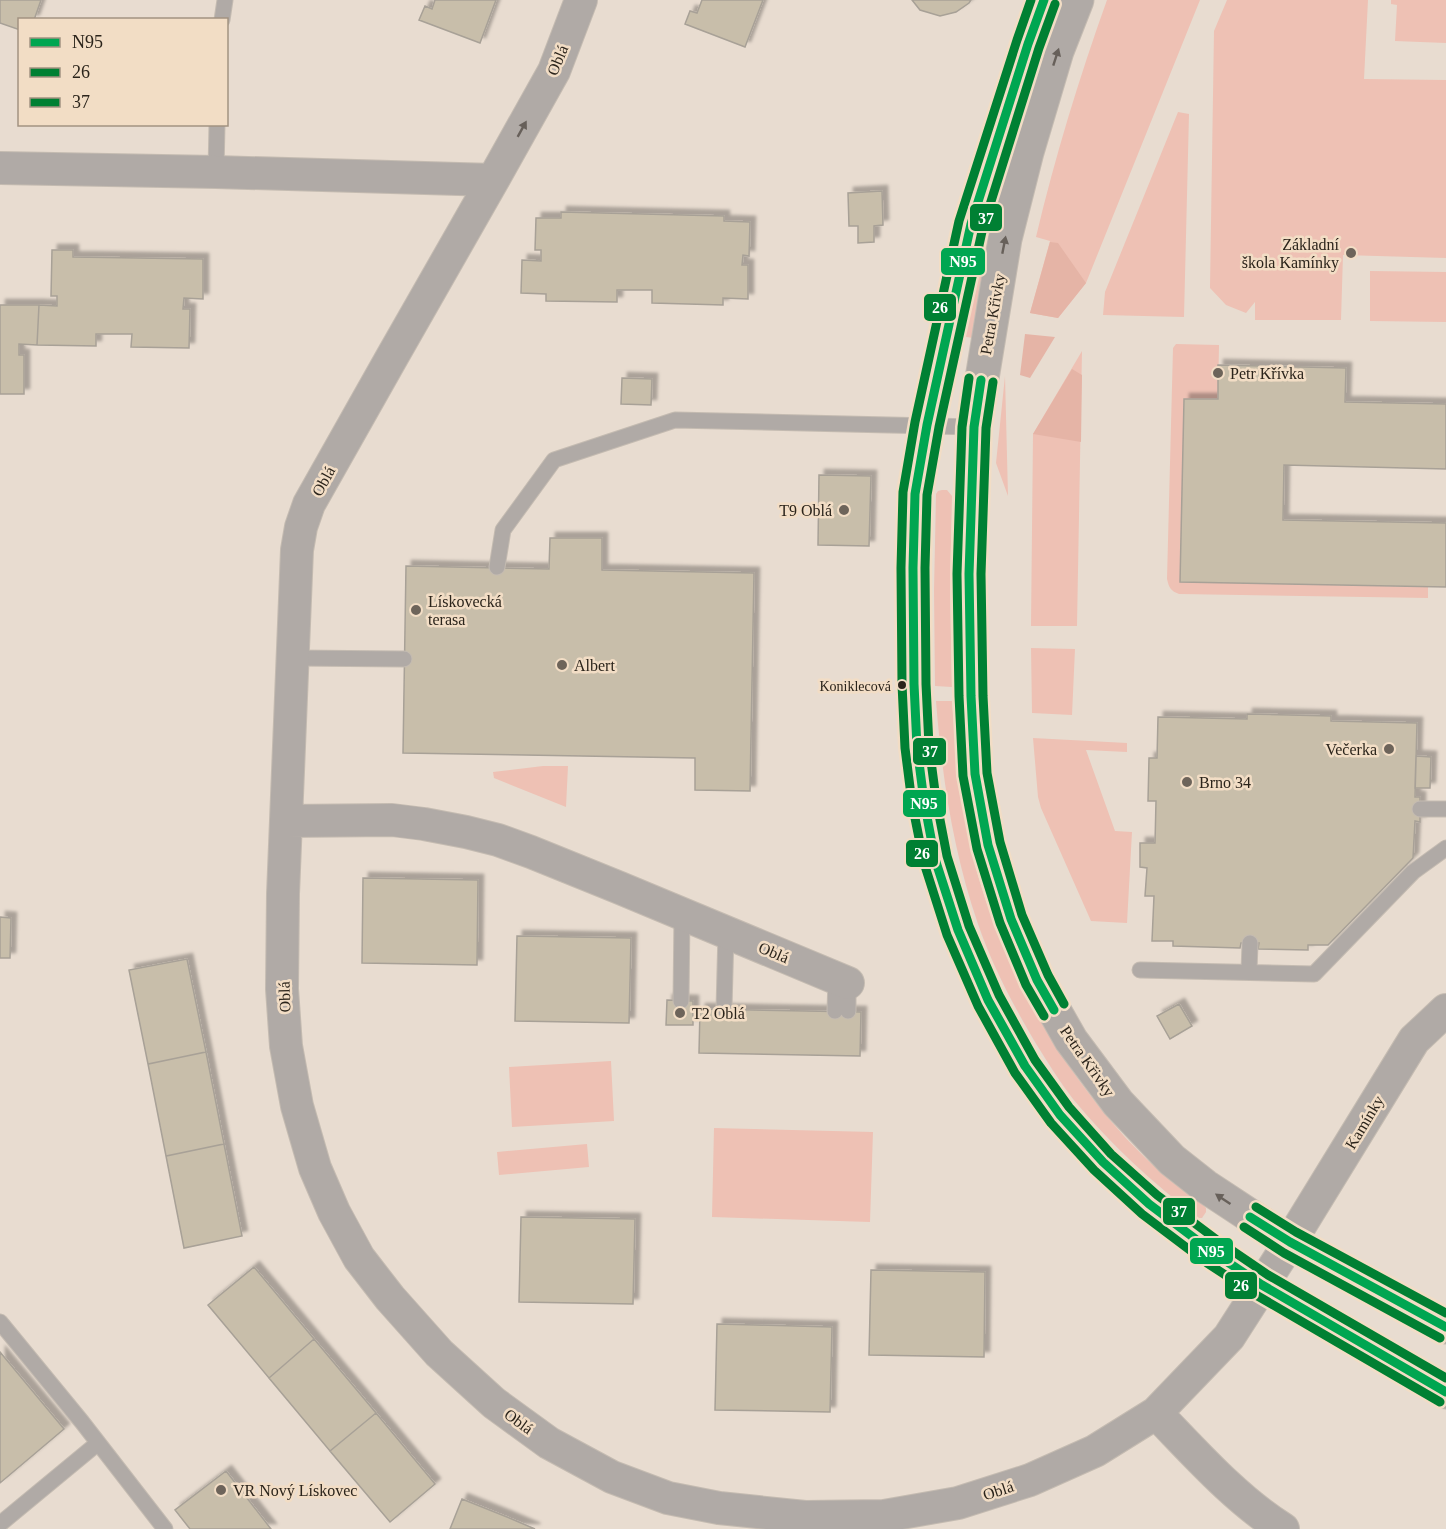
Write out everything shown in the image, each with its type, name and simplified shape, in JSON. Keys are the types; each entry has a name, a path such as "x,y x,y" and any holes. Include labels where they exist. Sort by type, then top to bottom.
{"street":[{"name":"Oblá","path":"581,0 554,71 309,504 301,527 297,550 283,894 282,989 286,1046 297,1106 315,1168 334,1212 359,1258 390,1298 439,1353 494,1403 549,1443 612,1477 669,1498 719,1509 805,1517 884,1515 958,1503 1030,1480 1095,1451 1156,1413 1229,1337 1262,1285"},
{"path":"1044,0 971,224 927,425 915,494 913,568 917,747 935,859 958,930 988,1000 1014,1047 1060,1115 1103,1162 1149,1204 1214,1253 1262,1285 1446,1392"},
{"name":"Petra Křivky","path":"1077,0 1051,74 1005,239 974,427 969,622 971,696 975,774 988,845 1011,919 1037,980 1071,1040 1118,1103 1172,1160 1204,1186 1290,1242 1446,1327"},
{"path":"0,168 494,180"},
{"name":"Oblá","path":"286,821 392,820 424,824 498,840 726,933 842,996"},
{"name":"Kamínky","path":"1262,1285 1414,1040 1446,1010"},
{"path":"1156,1413 1217,1475 1283,1529"}],"lane":[{"path":"222,18 225,0"},
{"path":"216,172 217,126"},
{"path":"497,567 503,530 554,460 675,420 974,427"},
{"path":"293,658 404,659"},
{"path":"1420,809 1446,809"},
{"path":"1140,970 1314,974 1413,872 1446,848"},
{"path":"681,1001 682,914"},
{"path":"724,1009 726,933"},
{"path":"1249,972 1250,943"},
{"path":"0,1322 165,1529"},
{"path":"0,1524 98,1443"}],"shaded area":[{"path":"1107,0 1200,0 1086,283 1058,318 1030,313 1050,241 1036,237 1043,207 1068,118"},
{"path":"1227,0 1368,0 1364,79 1446,80 1446,258 1343,255 1341,320 1255,320 1255,302 1246,313 1226,305 1210,288 1214,31"},
{"path":"1391,0 1446,0 1446,43 1395,41 1397,5 1391,4"},
{"path":"1178,112 1189,114 1184,317 1103,315 1105,292"},
{"path":"982,227 990,229 972,338 957,335"},
{"path":"1050,242 1058,243 1086,283 1058,318 1030,313"},
{"path":"1370,271 1446,272 1446,322 1370,321"},
{"path":"1025,334 1055,337 1030,378 1020,375"},
{"path":"1176,344 1219,345 1218,399 1181,582 1428,587 1428,598 1179,594 1172,590 1167,579 1173,348"},
{"path":"1082,351 1077,626 1031,626 1033,434"},
{"path":"1072,369 1082,375 1081,442 1033,434"},
{"path":"1005,376 1008,496 996,463"},
{"path":"947,490 952,496 950,591 952,687 935,686 936,494"},
{"path":"1031,648 1075,649 1072,715 1032,713"},
{"path":"936,701 952,701 961,794 971,849 996,927 1030,1002 1073,1072 1098,1105 1146,1159 1206,1208 1202,1218 1198,1218 1164,1191 1087,1116 1053,1071 996,970 969,897 955,841 945,786"},
{"path":"1033,738 1127,743 1127,752 1086,750 1115,831 1132,832 1127,923 1091,921 1041,808"},
{"path":"543,766 568,766 566,807 494,778 493,772"},
{"path":"611,1061 614,1121 512,1127 509,1067"},
{"path":"714,1128 873,1132 870,1222 712,1217"},
{"path":"587,1144 589,1167 499,1175 497,1152"}],"building":[{"path":"0,0 41,0 35,18 18,18 18,29 0,23"},
{"path":"435,0 496,0 480,43 419,20 425,6 432,9"},
{"path":"702,0 763,0 745,47 685,24 690,11 697,13"},
{"path":"912,0 971,0 956,12 940,16 920,10"},
{"path":"882,191 883,225 874,226 874,242 858,243 858,226 849,226 848,193"},
{"path":"561,212 724,216 724,221 750,222 749,256 743,255 742,265 748,265 748,299 723,298 723,305 652,303 652,290 617,290 617,302 546,301 546,294 521,293 522,260 541,261 541,250 535,250 536,218 561,218"},
{"path":"52,250 73,250 73,257 203,259 203,299 184,298 183,309 190,309 189,348 131,347 132,334 96,334 96,346 37,345 39,305 57,306 57,296 51,296"},
{"path":"0,305 39,305 37,345 19,344 19,355 24,355 24,394 0,394"},
{"path":"1218,365 1346,368 1345,402 1446,404 1446,469 1284,465 1283,520 1446,523 1446,587 1180,582 1184,399 1218,399"},
{"path":"622,378 652,379 651,405 621,404"},
{"name":"T9 Oblá","path":"819,475 871,476 869,546 818,545"},
{"path":"550,538 602,538 602,570 754,573 750,791 695,790 695,758 403,753 406,566 549,569"},
{"path":"1247,714 1331,716 1331,721 1417,723 1415,797 1420,797 1420,822 1415,821 1413,858 1328,945 1308,945 1308,950 1258,949 1259,943 1241,943 1240,948 1173,946 1173,941 1152,941 1154,896 1145,896 1147,868 1140,867 1140,843 1155,843 1156,801 1148,801 1149,758 1157,758 1158,717 1247,719"},
{"path":"1416,756 1431,757 1430,788 1415,788"},
{"path":"363,878 478,880 477,965 362,963"},
{"path":"0,917 11,918 10,958 0,958"},
{"path":"517,936 631,938 629,1023 515,1021"},
{"path":"187,959 206,1052 148,1064 129,970"},
{"name":"T2 Oblá","path":"667,1000 693,1001 693,1025 666,1025"},
{"path":"1179,1004 1192,1026 1170,1039 1157,1016"},
{"path":"700,1009 861,1012 860,1056 699,1053"},
{"path":"206,1052 224,1144 166,1156 148,1064"},
{"path":"224,1144 242,1236 184,1248 166,1156"},
{"path":"521,1217 635,1219 633,1304 519,1302"},
{"path":"254,1267 314,1339 269,1378 208,1305"},
{"path":"871,1270 985,1272 984,1357 869,1355"},
{"path":"717,1324 832,1327 830,1412 715,1410"},
{"path":"314,1339 376,1413 330,1451 269,1378"},
{"path":"0,1352 64,1429 0,1483"},
{"path":"376,1413 435,1484 390,1522 330,1451"},
{"name":"VR Nový Lískovec","path":"226,1471 271,1529 190,1529 175,1510"},
{"path":"462,1499 507,1517 535,1529 450,1529"}],"transit line":[{"name":"26","path":"1031,0 959,221 915,422 903,492 901,568 905,748 912,803 924,863 947,935 978,1006 1015,1073 1051,1123 1094,1170 1142,1214 1207,1263 1256,1295 1440,1402"},
{"name":"N95","path":"1044,0 971,224 927,425 915,494 913,568 917,747 935,859 958,930 988,1000 1025,1066 1060,1115 1103,1162 1149,1204 1214,1253 1262,1285 1446,1392"},
{"name":"37","path":"1055,4 983,227 939,427 927,495 925,568 929,746 947,856 969,926 999,995 1035,1060 1069,1107 1111,1154 1157,1195 1268,1275 1446,1378"},
{"name":"26","path":"969,378 962,427 957,574 963,776 977,849 1000,923 1026,985 1044,1016"},
{"name":"N95","path":"981,380 974,427 969,574 975,774 988,845 1011,919 1037,980 1054,1010"},
{"name":"37","path":"993,382 986,428 981,574 987,773 1000,842 1022,915 1048,975 1064,1004"},
{"name":"37","path":"1256,1207 1296,1232 1446,1313"},
{"name":"N95","path":"1250,1217 1290,1242 1446,1327"},
{"name":"26","path":"1244,1227 1284,1253 1440,1338"}],"place":[{"name":"Základní škola Kamínky","path":"1351,253"},
{"name":"Petr Křívka","path":"1218,373"},
{"name":"T9 Oblá","path":"844,510"},
{"name":"Lískovecká terasa","path":"416,610"},
{"name":"Albert","path":"562,665"},
{"name":"Koniklecová","path":"902,685"},
{"name":"Večerka","path":"1389,749"},
{"name":"Brno 34","path":"1187,782"},
{"name":"T2 Oblá","path":"680,1013"},
{"name":"VR Nový Lískovec","path":"221,1490"}]}
